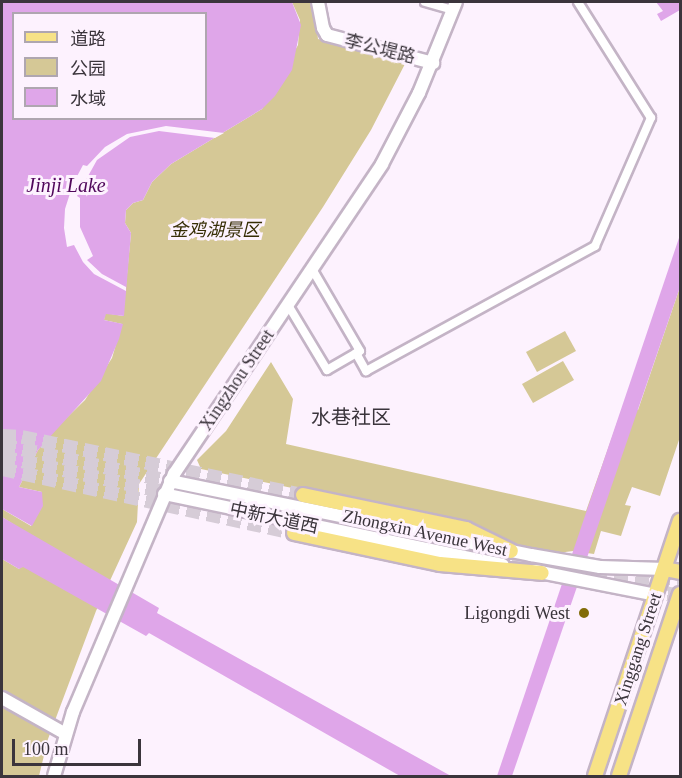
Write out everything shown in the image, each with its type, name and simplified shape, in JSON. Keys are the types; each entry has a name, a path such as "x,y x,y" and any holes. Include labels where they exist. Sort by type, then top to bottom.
{"main road":[{"path":"303,495 466,529 512,551"},
{"name":"Xinggang Street","path":"595,777 681,521"},
{"path":"294,534 440,564 542,573"},
{"name":"Zhongxin Avenue West","path":"665,568 681,572"},
{"path":"656,595 680,598"},
{"name":"Xinggang Street","path":"619,777 680,598"}],"street":[{"name":"李公堤路","path":"318,2 323,28 327,35 433,63"},
{"path":"424,2 455,6"},
{"path":"356,353 366,371 595,246 651,118 578,2"},
{"name":"Xingzhou Street","path":"54,777 64,733 170,481 381,164 433,63 455,6"},
{"path":"288,305 327,370 360,351 312,269"},
{"name":"Zhongxin Avenue West","path":"170,481 600,567 665,568"},
{"name":"中新大道西","path":"164,494 656,595"},
{"path":"2,698 64,733"}],"green space":[{"name":"金鸡湖景区","path":"292,2 314,2 318,39 407,60 371,130 323,207 139,484 137,522 96,611 48,739 39,776 2,776 2,559 19,569 38,540 2,517 2,509 31,526 42,492 19,487 38,450 52,432 85,400 112,358 122,324 104,320 105,313 123,316 131,233 125,223 126,210 133,203 143,200 152,182 171,164 262,109 298,45 300,20"},
{"path":"680,287 680,437 660,496 632,487 625,505 631,506 621,536 601,531 594,554 573,551 550,554 517,546 483,528 201,469 197,460 226,431 271,362 293,399 286,444 586,511 623,406 638,410"},
{"path":"565,331 576,351 537,372 526,352"},
{"path":"563,361 574,380 533,403 522,384"}],"water":[{"name":"Jinji Lake","path":"2,2 292,2 301,25 292,70 275,96 262,109 171,164 152,182 143,200 133,203 126,210 125,223 131,233 124,316 106,314 104,320 123,324 119,339 101,381 38,450 19,487 42,492 43,506 32,526 2,509"},
{"path":"656,2 680,2 680,10 661,21 657,14 663,11"},
{"path":"680,235 680,287 512,776 497,776"},
{"path":"2,517 159,608 157,613 451,776 400,776 149,633 146,636 23,567 19,569 2,559"}],"pier":[{"path":"166,126 224,133 215,138 159,131 130,137 97,160 77,196 80,198 80,227 93,256 87,260 102,274 126,287 126,291 94,274 83,262 74,245 67,247 64,228 65,209 73,184 83,165 87,166 105,147 127,134"}],"tunnel":[{"path":"2,436 22,437 303,495"},
{"path":"2,445 182,484"},
{"path":"2,457 175,494"},
{"path":"2,469 294,533"},
{"path":"491,558 540,568"},
{"path":"594,570 680,586"},
{"path":"647,590 680,596"}],"place":[{"name":"Ligongdi West","path":"584,613"}],"district":[{"name":"水巷社区","path":"351,417"}]}
